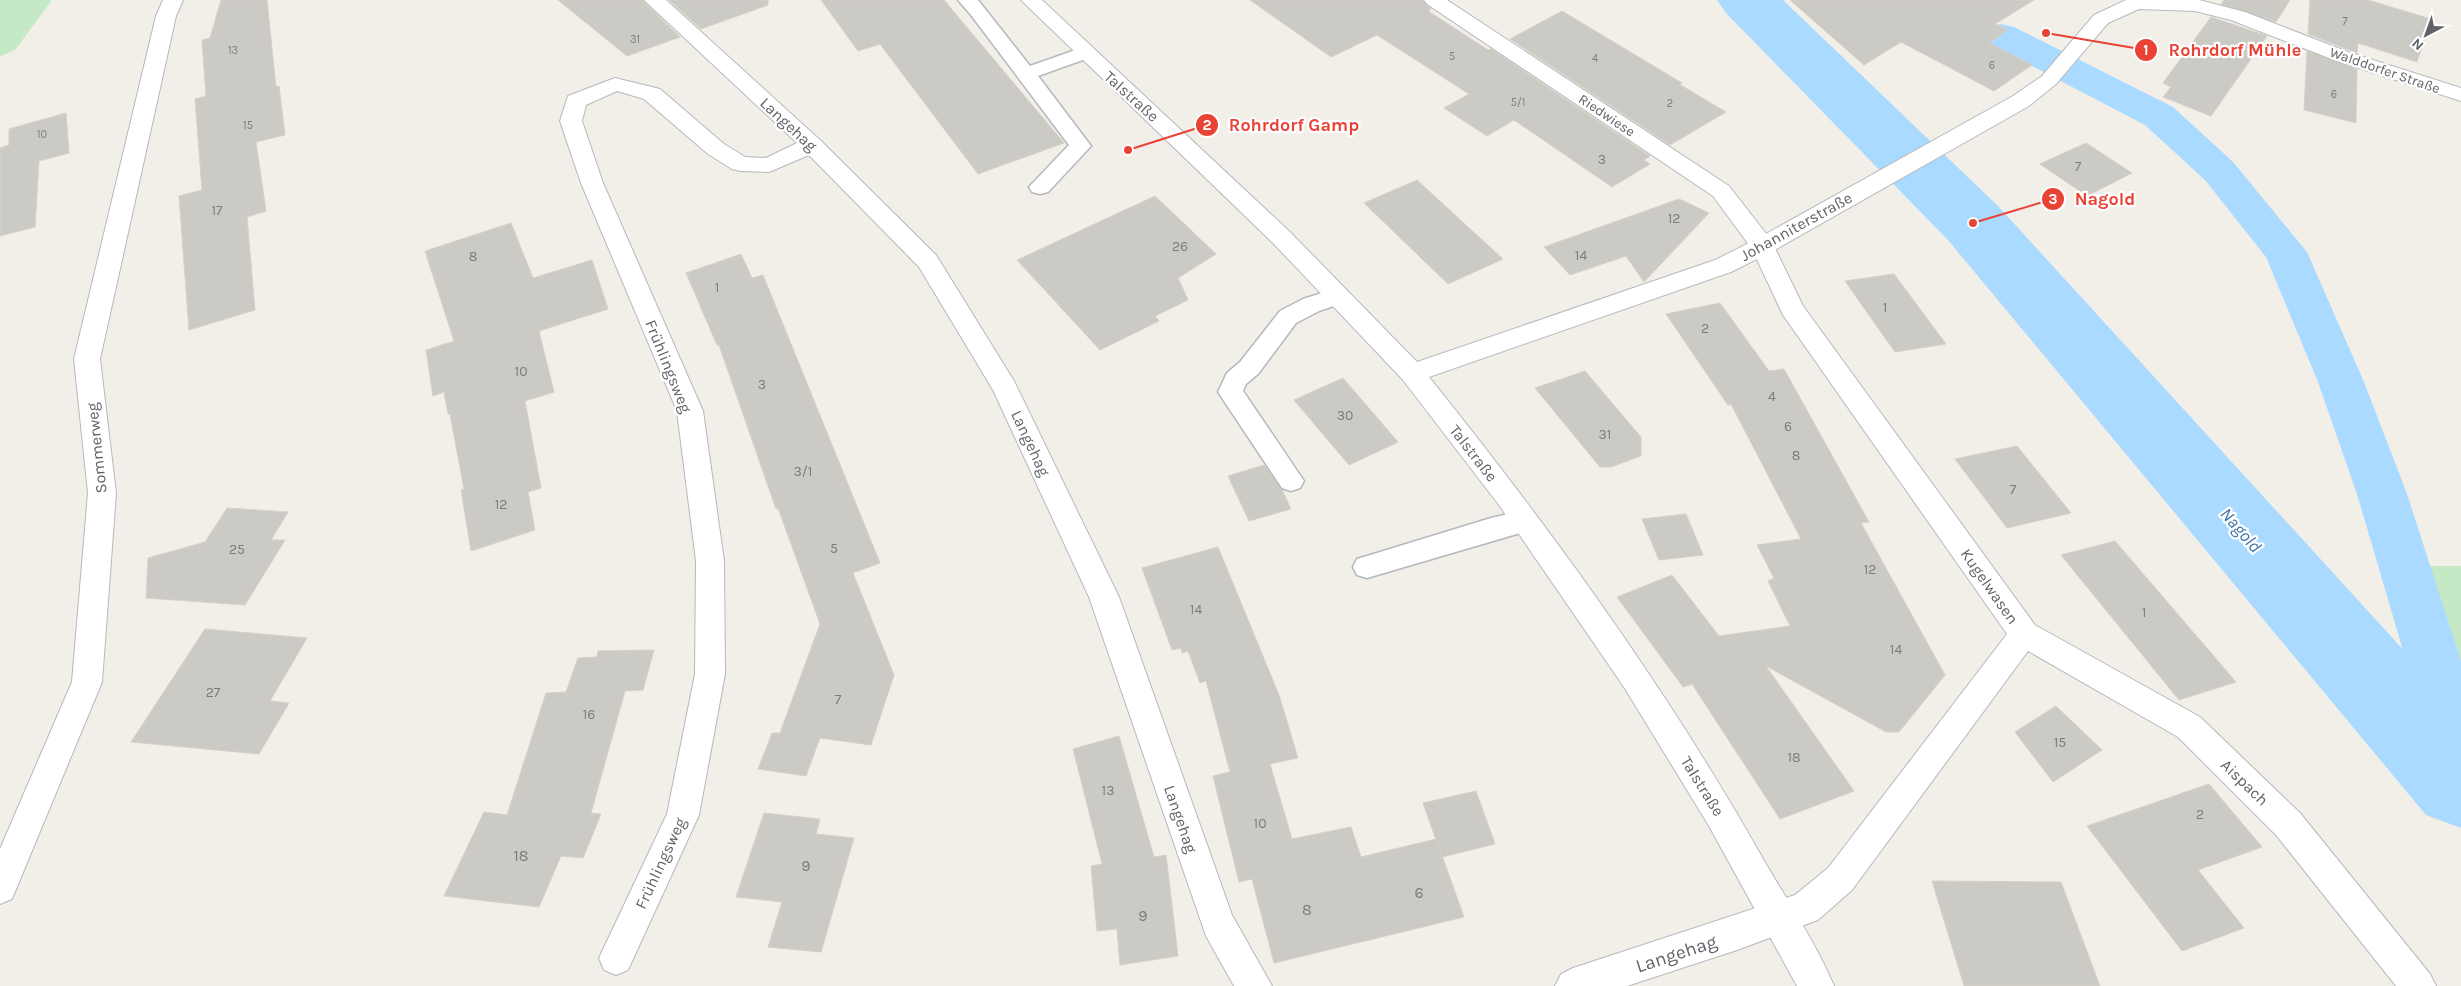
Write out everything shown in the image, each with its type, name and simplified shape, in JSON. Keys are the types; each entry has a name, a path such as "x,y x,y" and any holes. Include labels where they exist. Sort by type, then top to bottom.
{"street":[{"name":"Sommerweg","path":"0,888 87,682 102,493 87,359 166,16 173,0"},
{"name":"Langehag","path":"654,0 812,145 928,261 1005,388 1104,597 1218,924 1254,986"},
{"name":"Talstraße","path":"1031,0 1084,52 1204,163 1338,296 1412,374 1525,521 1640,686 1721,815 1816,986"},
{"name":"Riedwiese","path":"1434,0 1721,191 1764,246"},
{"name":"Johanniterstraße","path":"1412,374 1723,266 1764,246 1947,140 2021,101 2049,80 2101,19 2135,2"},
{"name":"Walddorfer Straße","path":"2135,2 2195,5 2238,16 2341,56 2461,95"},
{"name":"Frühlingsweg","path":"616,958 683,815 710,674 710,561 690,411 592,182 571,121 576,101 615,84 652,94 716,149 740,164 769,165 812,145"},
{"name":"Kugelwasen","path":"1764,246 1792,309 2024,634 1840,879 1806,908 1779,917"},
{"name":"Aispach","path":"2024,634 2189,727 2288,824 2418,986"},
{"name":"Langehag","path":"1573,986 1737,933 1779,917"}],"lane":[{"path":"967,0 1080,146 1040,187"},
{"path":"1025,74 1084,52"},
{"path":"1291,481 1230,392 1236,379 1249,368 1288,317 1338,296"},
{"path":"1367,566 1492,528 1525,521"}],"green space":[{"path":"0,0 52,0 15,50 0,56"},
{"path":"2418,566 2461,566 2461,710"}],"building":[{"path":"221,0 267,0 276,87 279,86 285,135 256,142 266,211 247,217 255,310 189,330 179,196 202,190 195,99 206,96 202,40 210,38"},
{"path":"558,0 642,0 680,37 627,56"},
{"path":"669,0 768,0 768,5 701,29"},
{"path":"821,0 944,0 1064,143 978,174 880,44 858,51"},
{"path":"1250,0 1422,0 1431,9 1428,11 1488,50 1491,49 1650,156 1644,160 1650,164 1612,187 1514,120 1487,136 1444,108 1469,94 1377,35 1331,57"},
{"path":"1790,0 2034,0 1995,24 2008,30 1989,43 2032,65 1994,91 1901,42 1864,65"},
{"path":"2224,0 2290,0 2276,22 2221,4"},
{"path":"2310,0 2368,0 2431,19 2417,62 2358,43 2357,53 2308,34"},
{"path":"1562,11 1682,83 1679,84 1726,112 1670,145 1510,39"},
{"path":"2211,17 2267,36 2211,116 2163,97 2171,87 2163,83"},
{"path":"2307,51 2357,69 2356,123 2304,110"},
{"path":"66,113 69,153 39,161 35,227 0,236 0,148 9,145 9,129"},
{"path":"2086,143 2132,173 2087,196 2040,164"},
{"path":"1417,180 1503,259 1448,284 1364,203"},
{"path":"1155,196 1216,254 1178,278 1188,300 1155,316 1159,321 1100,350 1017,260"},
{"path":"1679,199 1709,213 1644,282 1626,256 1570,275 1544,247"},
{"path":"511,223 533,278 592,260 608,309 539,331 554,392 525,401 541,488 528,492 535,530 471,551 461,490 464,489 450,414 448,414 444,392 433,396 426,350 454,341 425,251"},
{"path":"741,254 752,278 763,275 880,563 853,573 894,675 871,745 820,738 806,776 758,769 772,733 780,733 820,624 778,508 776,509 719,345 717,345 686,273"},
{"path":"1894,274 1946,344 1895,352 1845,281"},
{"path":"1720,303 1769,371 1784,369 1869,522 1861,523 1945,675 1899,732 1886,732 1766,666 1854,791 1780,819 1692,684 1683,687 1617,597 1672,575 1719,636 1790,626 1768,581 1774,578 1757,545 1801,539 1731,404 1728,405 1666,314"},
{"path":"1585,371 1641,437 1641,456 1611,467 1600,467 1535,388"},
{"path":"1343,378 1398,442 1349,465 1294,400"},
{"path":"2017,446 2071,513 2007,528 1955,459"},
{"path":"1264,465 1282,490 1291,509 1249,521 1228,476"},
{"path":"227,508 288,512 271,540 285,540 245,605 146,598 148,558 205,542"},
{"path":"1686,514 1703,555 1659,560 1642,519"},
{"path":"2115,541 2236,682 2179,700 2061,555"},
{"path":"1218,547 1279,695 1298,758 1270,764 1292,839 1351,827 1361,857 1436,839 1464,917 1274,963 1252,879 1239,882 1213,776 1230,772 1206,681 1200,683 1188,651 1182,653 1181,648 1172,650 1142,568"},
{"path":"205,629 307,638 270,701 289,703 259,754 131,742"},
{"path":"654,650 643,690 625,691 591,813 601,814 583,858 561,856 539,907 444,896 484,812 507,815 546,693 566,692 578,658 597,657 598,651"},
{"path":"2056,706 2102,750 2053,782 2015,732"},
{"path":"1119,736 1154,857 1166,855 1178,956 1120,965 1117,929 1097,931 1091,866 1102,864 1073,749"},
{"path":"2209,784 2262,847 2198,870 2244,928 2182,951 2087,826"},
{"path":"1476,791 1495,844 1442,857 1423,803"},
{"path":"764,813 820,819 816,834 854,838 821,952 768,947 782,902 736,897"},
{"path":"1932,881 2061,882 2100,986 1964,986"}],"waterway":[{"name":"Nagold","path":"1748,0 1973,223 2461,783"},
{"path":"2001,35 2159,116 2219,171 2285,252 2341,382 2382,494 2461,749"}],"place":[{"name":"Rohrdorf Mühle","path":"2046,33"},
{"name":"Rohrdorf Gamp","path":"1128,150"},
{"name":"Nagold","path":"1973,223"}]}
